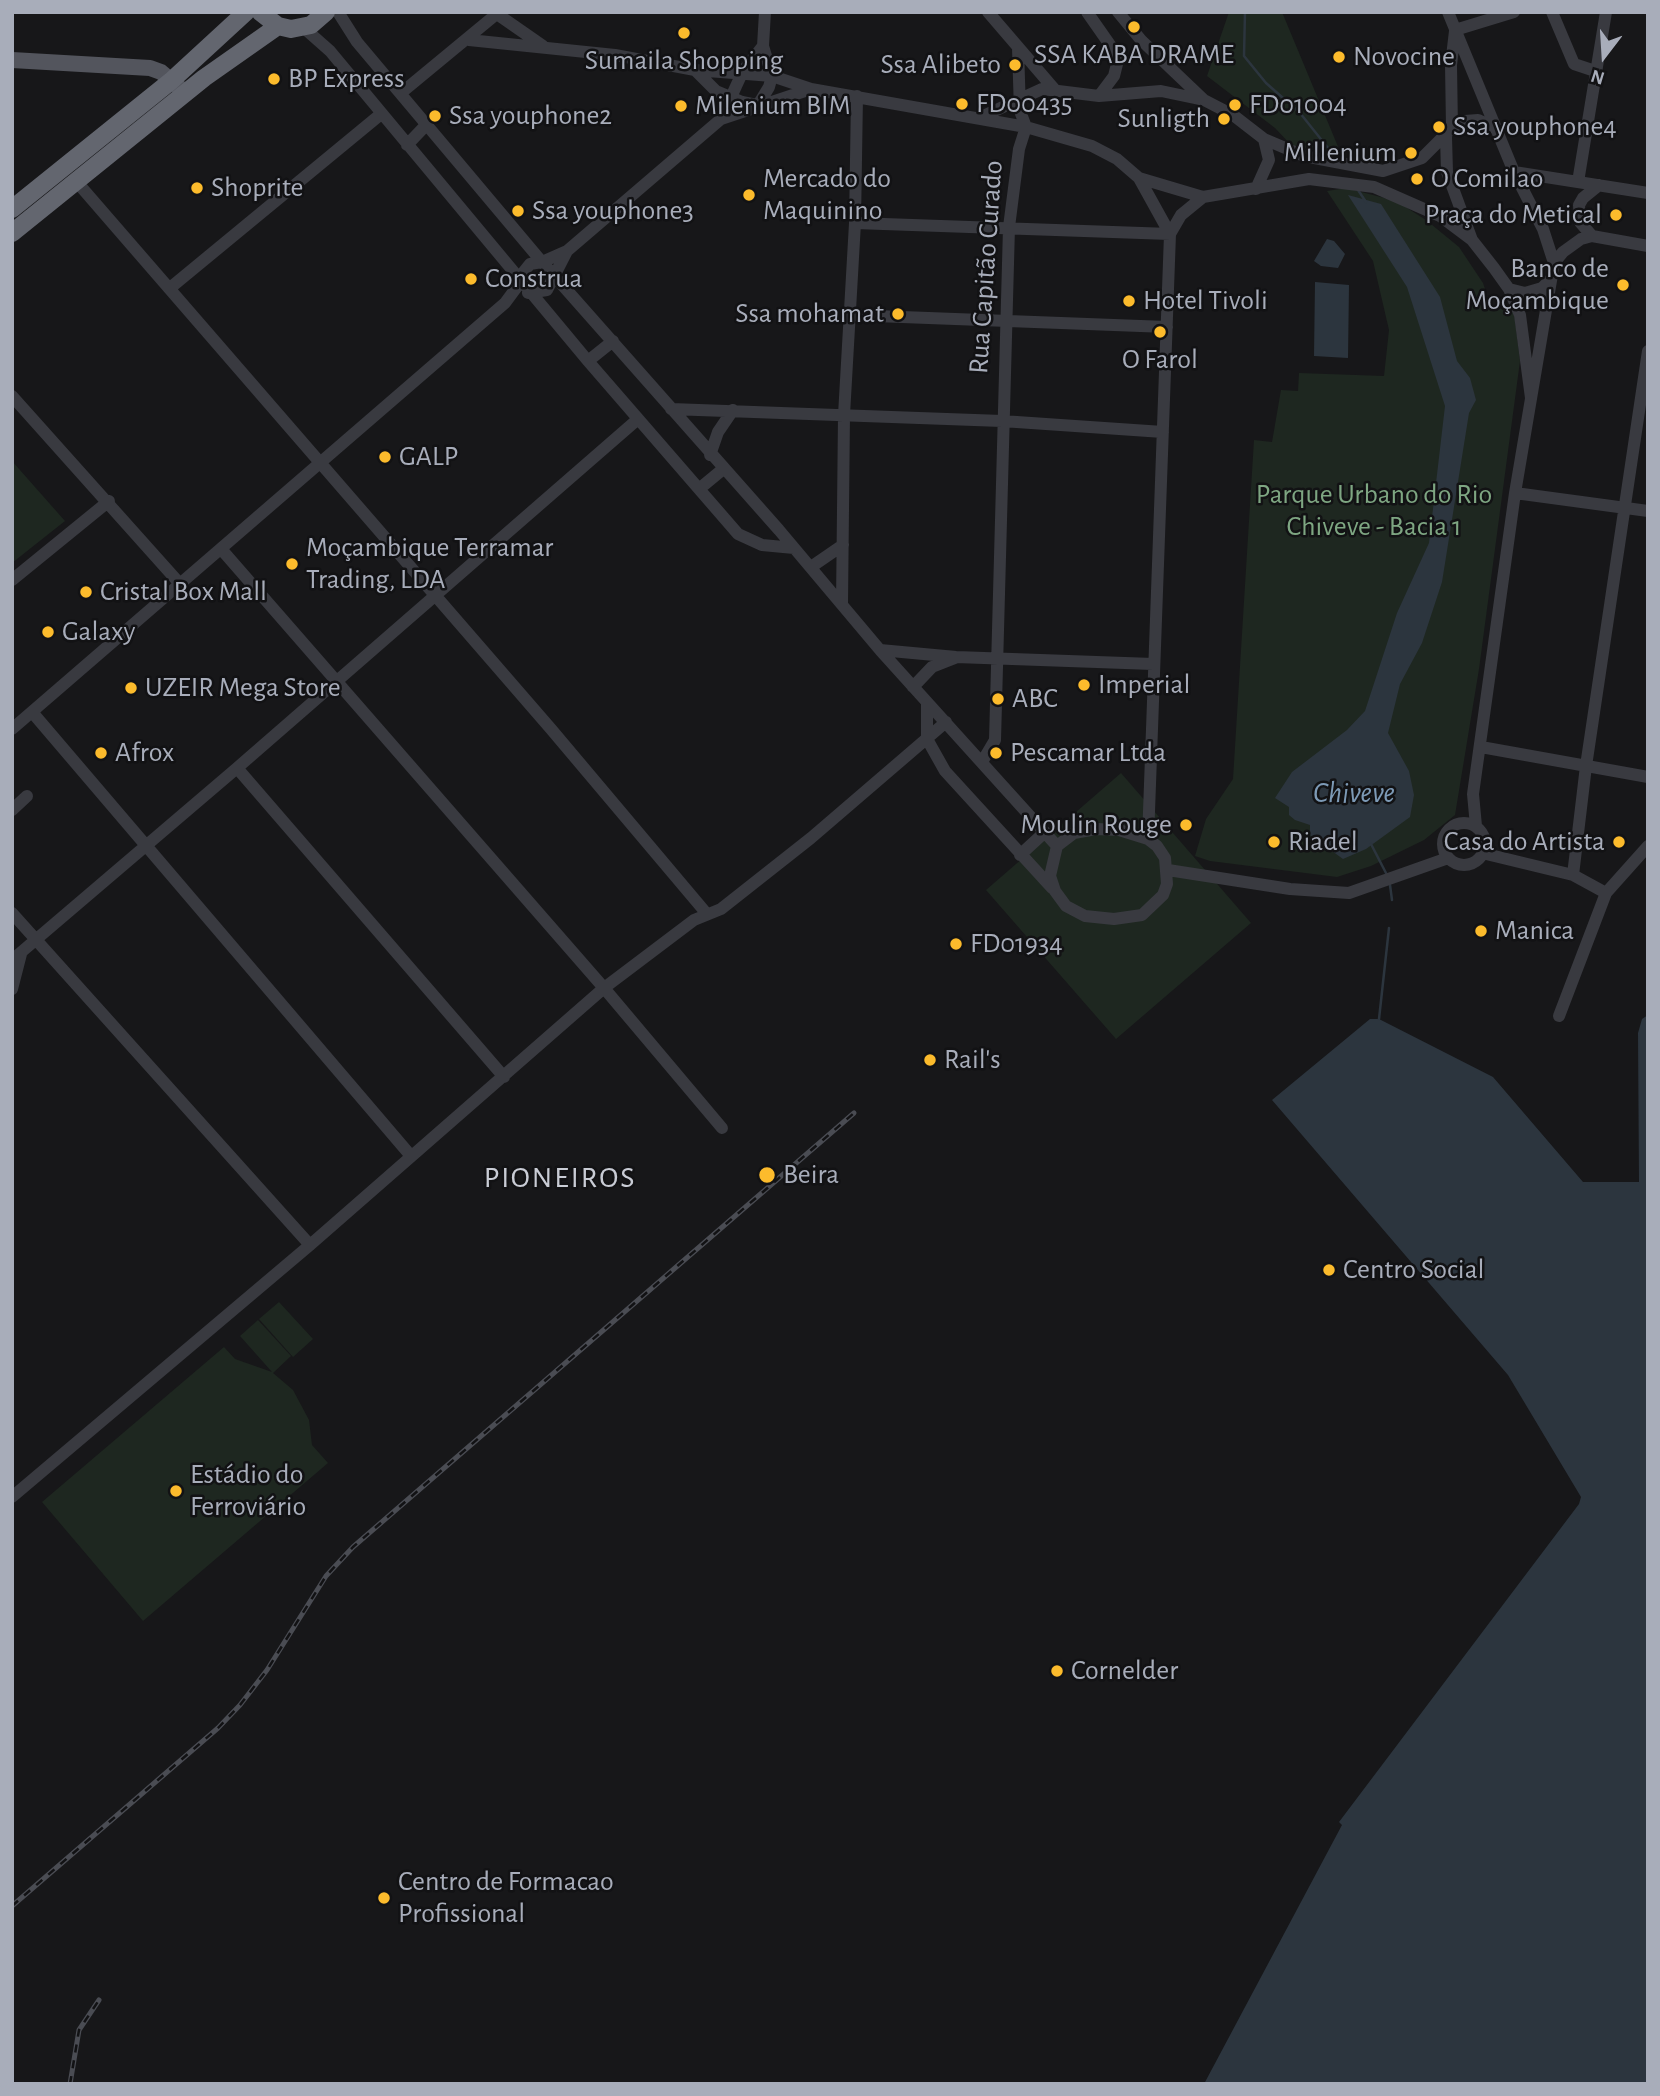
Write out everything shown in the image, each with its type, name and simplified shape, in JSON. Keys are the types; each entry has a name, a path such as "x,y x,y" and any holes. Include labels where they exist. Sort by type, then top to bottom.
{"highway":[{"path":"21,210 76,181 109,143 171,81 246,12"},
{"path":"260,12 278,26 304,28 326,12"},
{"path":"12,233 21,210 109,143 186,93 278,26"}],"main road":[{"path":"19,60 130,65 161,72 186,93"}],"street":[{"path":"338,12 357,42 553,275 613,341 722,470 811,567 880,650 1057,846"},
{"path":"758,105 772,76 763,46 765,12"},
{"path":"988,12 1055,90"},
{"path":"1087,12 1110,43 1117,64 1114,76 1100,96"},
{"path":"1118,12 1141,40 1204,100"},
{"path":"1421,865 1443,845 1447,831 1460,823 1473,794 1515,493 1554,263 1543,229 1514,172 1448,12"},
{"path":"1455,30 1514,12"},
{"path":"1552,12 1570,58 1580,68 1595,71"},
{"path":"1578,182 1606,12"},
{"path":"401,93 469,40 498,13 546,48"},
{"path":"304,28 330,51 588,361 738,534 751,542 794,548"},
{"path":"1455,30 1447,172 1472,240"},
{"name":"Rua Capitão Curado","path":"469,40 615,55 695,70 743,71 772,76 811,89 1026,127 1019,149 1009,227 1004,318 995,740 982,762"},
{"path":"721,119 743,71 763,46"},
{"path":"1018,48 1022,99 1020,111 1026,127 1092,146 1117,159 1139,178 1170,234"},
{"path":"12,73 19,60"},
{"path":"695,70 716,91 731,99 758,105"},
{"path":"12,729 505,303 522,280 525,268 567,251 721,119 811,89"},
{"path":"978,118 1042,89 1100,96 1161,91 1204,100 1233,115 1264,139 1304,156 1382,171 1422,158 1465,121 1478,120 1497,129"},
{"path":"842,604 844,415 855,223 857,96"},
{"path":"170,288 381,114"},
{"path":"407,145 427,124"},
{"path":"1256,189 1269,160 1264,139"},
{"path":"1514,172 1648,193"},
{"path":"1139,178 1203,197 1309,179 1374,187 1440,216 1472,240 1509,289 1520,315 1531,398"},
{"path":"76,181 707,914"},
{"path":"1592,236 1580,222 1579,205 1583,198 1599,185"},
{"path":"1148,839 1170,234 1181,215 1203,197"},
{"path":"855,223 1170,234"},
{"path":"1554,263 1563,252 1581,239 1592,236 1648,246"},
{"path":"505,303 531,292 547,290 567,251"},
{"path":"1509,289 1524,293 1542,288 1552,279"},
{"path":"849,315 1004,318 1167,327"},
{"path":"588,361 613,341"},
{"path":"1573,876 1623,506 1648,351"},
{"path":"12,396 109,501 181,585"},
{"path":"671,409 1002,421 1163,432"},
{"path":"710,455 718,432 733,410"},
{"path":"12,989 16,957 638,419"},
{"path":"699,489 722,470"},
{"path":"1515,493 1648,510"},
{"path":"12,580 109,501"},
{"path":"811,567 843,545"},
{"path":"222,550 335,683 604,988 722,1128"},
{"path":"880,650 956,657 1153,664"},
{"path":"913,687 932,667 956,657"},
{"path":"927,703 927,739 945,771 1066,906 1085,916 1114,919 1142,915 1163,895 1168,870 1157,846 1148,839 1119,830 1096,829 1074,833 1057,846 1050,876 1055,891"},
{"path":"32,712 411,1156"},
{"path":"12,1497 310,1245 604,988 694,920 720,909 801,846 946,722"},
{"path":"1481,747 1648,777"},
{"path":"237,768 504,1077"},
{"path":"1473,794 1476,827"},
{"path":"12,810 27,796"},
{"path":"1460,823 1476,827 1482,834 1482,853"},
{"path":"1020,855 1045,832"},
{"path":"1443,845 1448,858"},
{"path":"1559,1016 1606,893 1648,846"},
{"path":"1168,870 1290,890 1349,893 1421,865 1448,858 1465,864 1482,853 1573,876 1606,893"},
{"path":"12,913 310,1245"}],"green space":[{"path":"1229,12 1282,12 1339,149 1327,153 1292,146 1275,128 1207,76"},
{"name":"Parque Urbano do Rio Chiveve - Bacia 1","path":"1346,188 1396,201 1426,220 1459,247 1483,283 1491,307 1514,311 1520,361 1479,669 1455,815 1424,840 1371,866 1337,877 1210,861 1195,856 1206,819 1233,779 1254,440 1272,442 1281,390 1298,391 1299,373 1384,376 1389,330 1373,261 1327,191"},
{"path":"12,461 65,521 12,563"},
{"path":"1121,773 1251,923 1116,1039 986,890"},
{"path":"279,1302 313,1339 293,1357 259,1319"},
{"name":"Estádio do Ferroviário","path":"258,1320 291,1356 273,1373 293,1390 309,1420 312,1445 328,1463 143,1621 42,1502 224,1347 235,1359 272,1372 240,1336"}],"water":[{"name":"Chiveve","path":"1348,195 1381,204 1440,297 1457,361 1470,378 1476,400 1469,413 1442,582 1422,643 1400,684 1388,733 1409,771 1414,795 1410,817 1366,849 1343,859 1310,835 1310,825 1295,820 1289,815 1289,807 1275,798 1292,772 1347,730 1365,711 1397,613 1429,543 1445,406 1407,287"},
{"path":"1327,239 1334,241 1345,254 1338,268 1321,266 1314,261"},
{"path":"1315,282 1349,285 1348,358 1314,356"},
{"path":"1648,1015 1648,2084 1204,2084 1342,1825 1339,1822 1579,1504 1581,1497 1508,1375 1272,1100 1370,1019 1379,1019 1493,1077 1583,1182 1639,1182 1638,1033 1642,1019"}],"waterway":[{"path":"1245,12 1244,56 1266,83 1300,113 1336,158"},
{"path":"1358,190 1366,202"},
{"path":"1371,844 1387,875"},
{"path":"1390,885 1392,900"},
{"path":"1379,1019 1389,928"}],"railway":[{"path":"12,1906 218,1728 240,1705 267,1670 326,1576 353,1547 854,1113"},
{"path":"70,2084 79,2030 99,2000"}],"place":[{"name":"SSA KABA DRAME","path":"1134,27"},
{"name":"Sumaila Shopping","path":"684,33"},
{"name":"Novocine","path":"1339,57"},
{"name":"Ssa Alibeto","path":"1015,65"},
{"name":"BP Express","path":"274,79"},
{"name":"FD00435","path":"962,104"},
{"name":"FD01004","path":"1235,105"},
{"name":"Milenium BIM","path":"681,106"},
{"name":"Ssa youphone2","path":"435,116"},
{"name":"Sunligth","path":"1224,119"},
{"name":"Ssa youphone4","path":"1439,127"},
{"name":"Millenium","path":"1411,153"},
{"name":"O Comilao","path":"1417,179"},
{"name":"Shoprite","path":"197,188"},
{"name":"Mercado do Maquinino","path":"749,195"},
{"name":"Ssa youphone3","path":"518,211"},
{"name":"Praça do Metical","path":"1616,215"},
{"name":"Construa","path":"471,279"},
{"name":"Banco de Moçambique","path":"1623,285"},
{"name":"Hotel Tivoli","path":"1129,301"},
{"name":"Ssa mohamat","path":"898,314"},
{"name":"O Farol","path":"1160,332"},
{"name":"GALP","path":"385,457"},
{"name":"Moçambique Terramar Trading, LDA","path":"292,564"},
{"name":"Cristal Box Mall","path":"86,592"},
{"name":"Galaxy","path":"48,632"},
{"name":"Imperial","path":"1084,685"},
{"name":"UZEIR Mega Store","path":"131,688"},
{"name":"ABC","path":"998,699"},
{"name":"Afrox","path":"101,753"},
{"name":"Pescamar Ltda","path":"996,753"},
{"name":"Moulin Rouge","path":"1186,825"},
{"name":"Riadel","path":"1274,842"},
{"name":"Casa do Artista","path":"1619,842"},
{"name":"Manica","path":"1481,931"},
{"name":"FD01934","path":"956,944"},
{"name":"Rail's","path":"930,1060"},
{"name":"Beira","path":"767,1175"},
{"name":"Centro Social","path":"1329,1270"},
{"name":"Estádio do Ferroviário","path":"176,1491"},
{"name":"Cornelder","path":"1057,1671"},
{"name":"Centro de Formacao Profissional","path":"384,1898"}],"district":[{"name":"PIONEIROS","path":"560,1178"}]}
